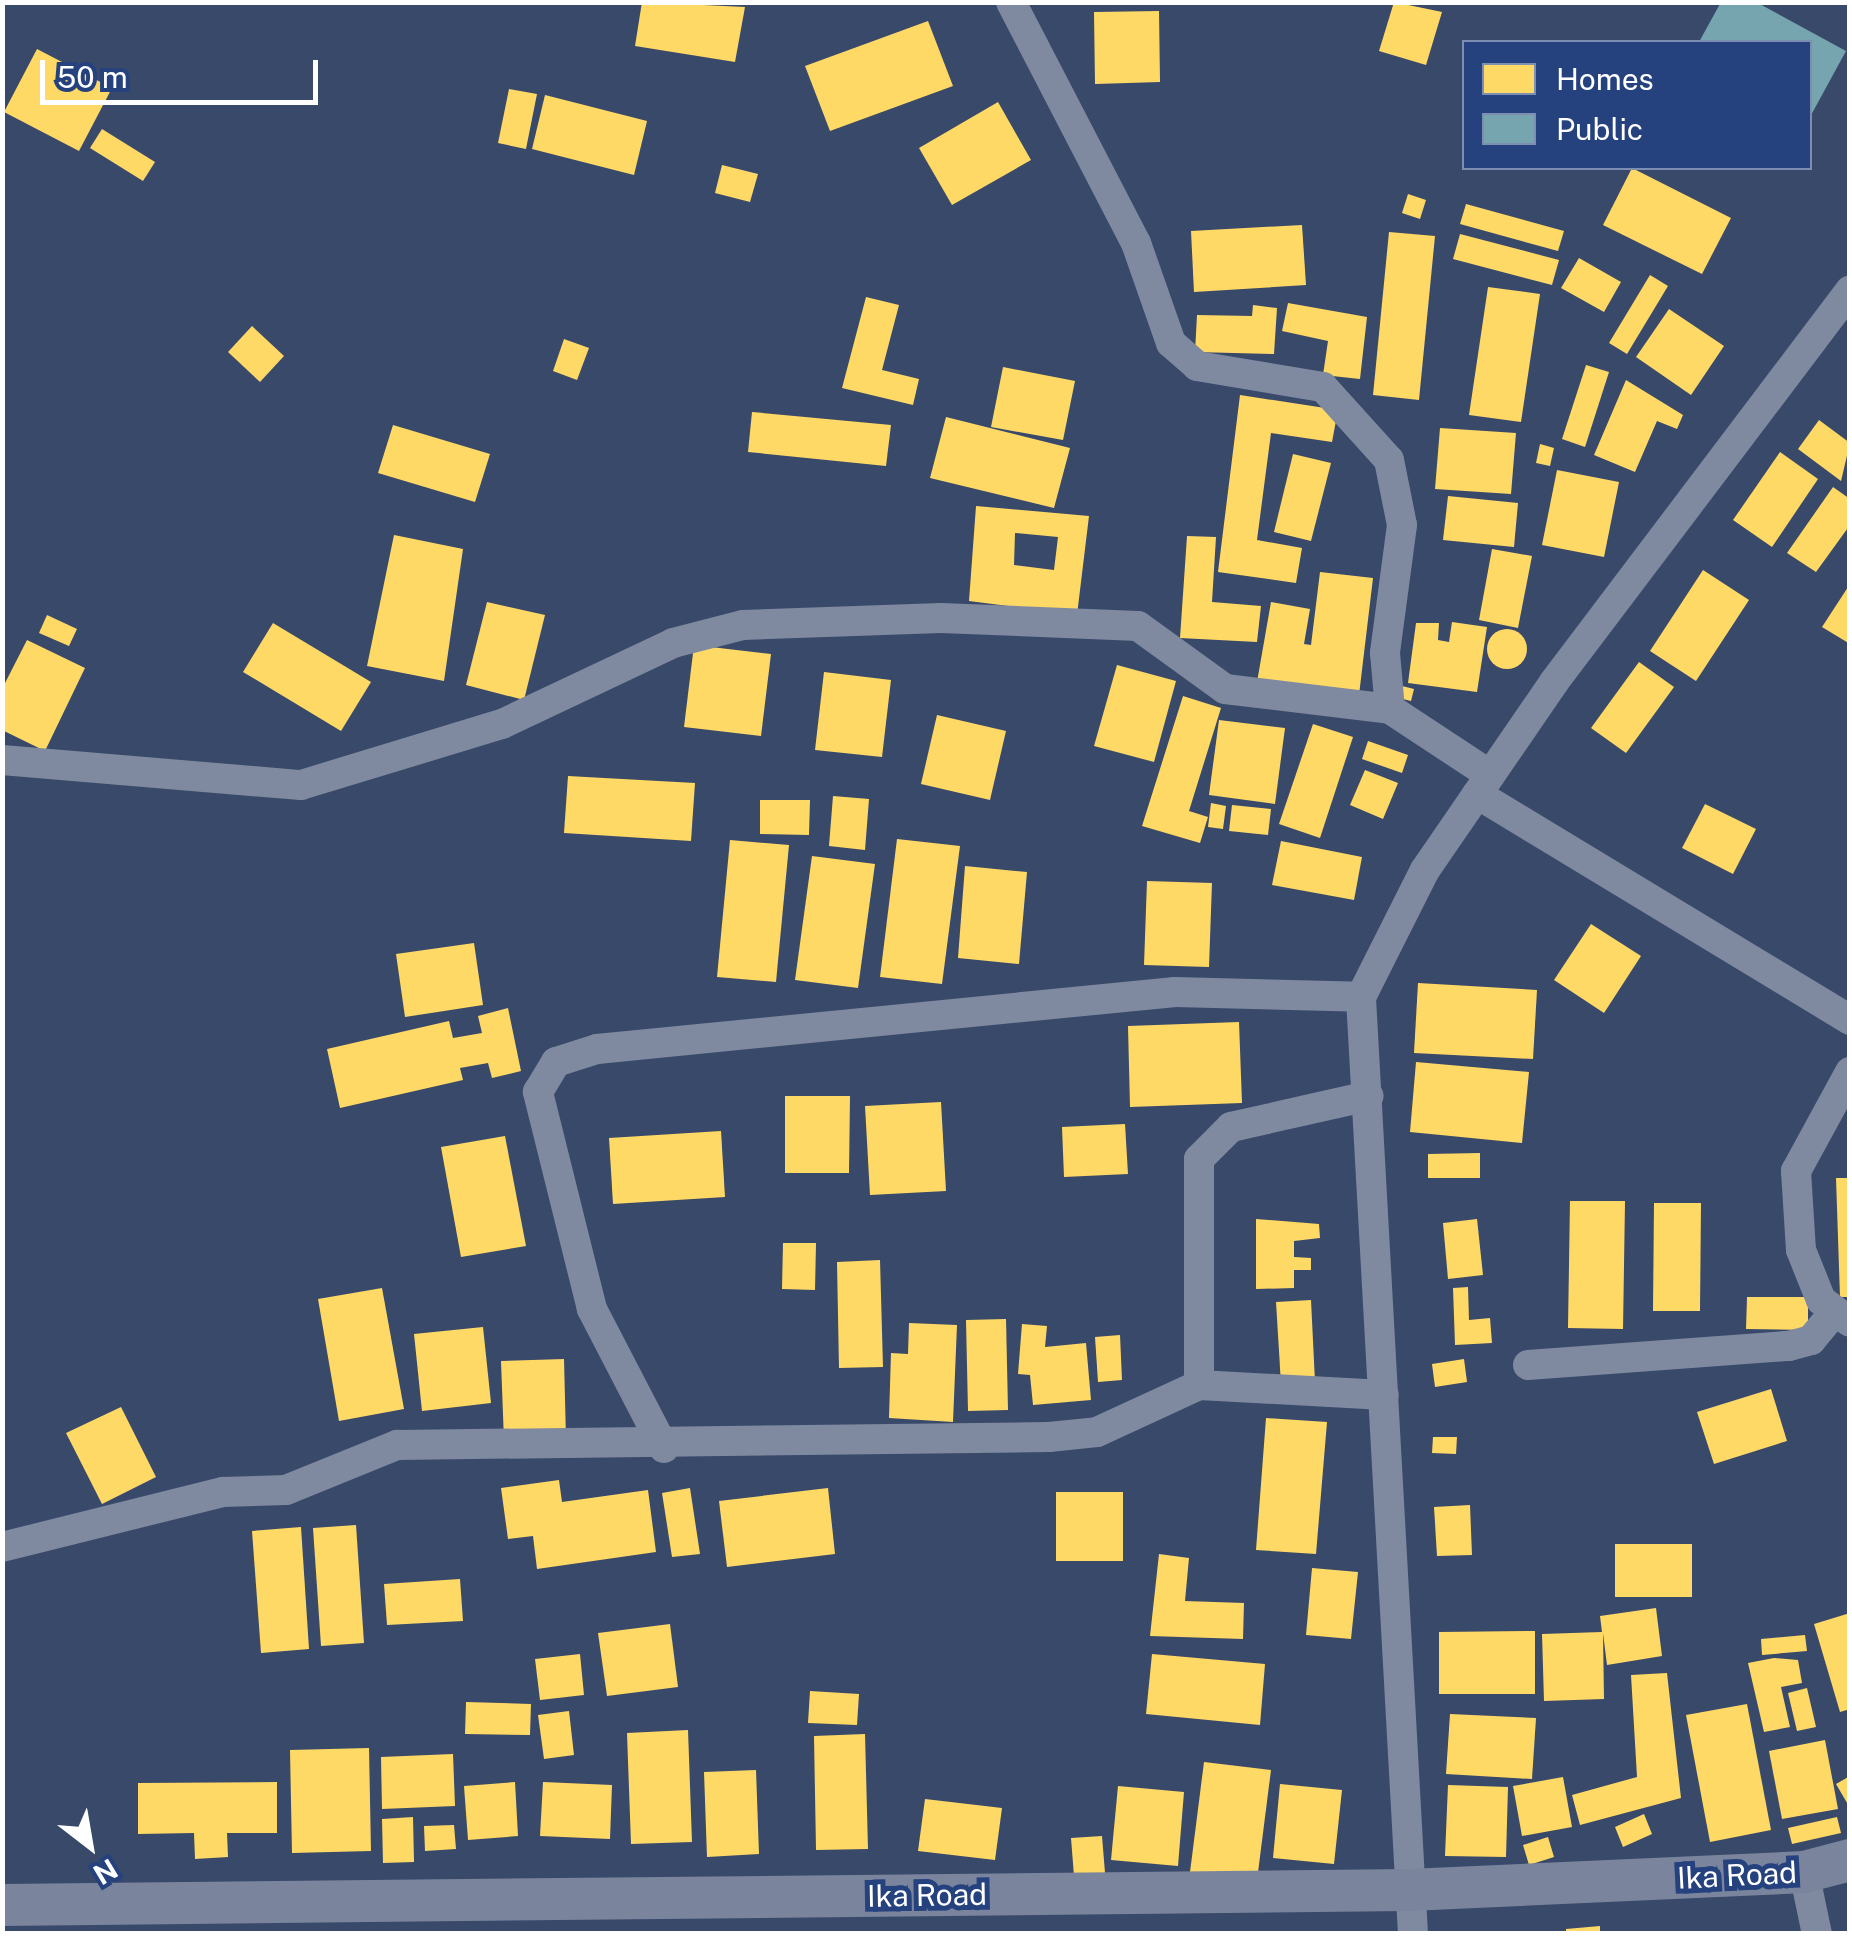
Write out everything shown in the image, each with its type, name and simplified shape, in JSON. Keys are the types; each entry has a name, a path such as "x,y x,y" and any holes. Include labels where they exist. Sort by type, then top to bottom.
{"street":[{"path":"1011,2 1136,243 1171,344 1197,366 1323,387 1389,460 1402,525 1385,653 1390,709"},
{"path":"1413,1934 1361,998 1425,870 1484,784 1850,290"},
{"path":"2,760 301,785 502,724 673,643 743,626 941,618 1128,624 1225,689 1390,709 1484,784 1850,1020"},
{"path":"664,1448 592,1310 538,1092 556,1062 596,1049 1176,992 1361,998"},
{"path":"1528,1365 1789,1346 1811,1340 1842,1317 1801,1250 1796,1171 1850,1072"},
{"path":"1199,1384 1199,1158 1231,1127 1369,1096"},
{"path":"2,1547 186,1500 286,1490 397,1445 664,1448 1081,1434 1199,1384 1384,1395"},
{"name":"Ika Road","path":"2,1906 1408,1890 1804,1872 1850,1860"},
{"path":"1804,1872 1817,1934"}],"building: Homes":[{"path":"642,2 745,7 735,62 635,46"},
{"path":"1394,2 1442,12 1426,65 1379,51"},
{"path":"1159,11 1160,82 1095,84 1094,12"},
{"path":"928,21 953,86 830,131 805,66"},
{"path":"37,49 112,88 79,151 4,112"},
{"path":"509,89 537,94 526,149 498,143"},
{"path":"545,95 647,121 634,175 532,149"},
{"path":"998,102 1031,160 952,205 919,148"},
{"path":"102,129 155,162 143,181 90,148"},
{"path":"722,165 758,174 750,202 715,193"},
{"path":"1631,170 1731,218 1702,274 1603,225"},
{"path":"1408,194 1426,200 1420,219 1402,213"},
{"path":"1466,204 1564,231 1558,251 1460,224"},
{"path":"1302,225 1306,285 1194,292 1191,231"},
{"path":"1389,232 1435,236 1419,400 1373,395"},
{"path":"1460,234 1559,260 1552,285 1453,259"},
{"path":"1579,258 1621,282 1604,312 1561,288"},
{"path":"1650,275 1668,286 1627,354 1609,343"},
{"path":"1488,287 1540,294 1521,422 1469,415"},
{"path":"866,297 899,305 882,370 919,379 913,405 842,388"},
{"path":"1288,303 1367,317 1360,379 1323,375 1328,341 1282,331"},
{"path":"1253,305 1277,308 1274,354 1195,352 1197,315 1252,316"},
{"path":"1669,309 1724,346 1691,395 1636,357"},
{"path":"252,326 284,356 260,382 228,352"},
{"path":"564,339 589,348 577,380 553,371"},
{"path":"1586,365 1609,372 1585,447 1562,439"},
{"path":"1003,367 1075,381 1063,440 991,427"},
{"path":"1626,380 1683,415 1677,429 1657,421 1635,472 1594,455"},
{"path":"1240,395 1338,410 1332,442 1271,433 1257,540 1302,548 1296,583 1218,572"},
{"path":"752,412 891,425 886,466 748,452"},
{"path":"946,417 1070,448 1054,508 930,478"},
{"path":"1819,420 1850,443 1841,481 1798,449"},
{"path":"393,425 490,454 475,502 378,473"},
{"path":"1440,428 1516,433 1511,494 1435,489"},
{"path":"1540,444 1554,448 1550,466 1536,463"},
{"path":"1780,452 1818,479 1772,547 1733,520"},
{"path":"1293,454 1331,463 1311,541 1274,532"},
{"path":"1557,470 1619,482 1604,557 1542,545"},
{"path":"1833,487 1850,499 1850,525 1816,572 1787,553"},
{"path":"1448,496 1518,503 1514,547 1443,540"},
{"path":"976,506 1089,516 1077,615 969,601","holes":["1015,533 1058,537 1054,570 1014,565"]},
{"path":"394,535 463,549 444,681 367,666"},
{"path":"1187,536 1216,537 1212,602 1261,606 1257,642 1180,638"},
{"path":"1492,549 1532,556 1518,628 1479,620"},
{"path":"1703,570 1749,600 1696,681 1650,651"},
{"path":"1320,572 1373,578 1359,695 1257,682 1271,602 1310,609 1304,644 1311,645"},
{"path":"1850,584 1850,644 1822,627"},
{"path":"487,602 545,615 524,700 466,685"},
{"path":"47,615 77,629 69,646 39,633"},
{"path":"1452,622 1487,627 1477,692 1408,683 1416,623 1439,623 1438,640 1449,642"},
{"path":"273,623 371,682 341,731 243,672"},
{"path":"1507,629 1521,635 1527,649 1521,663 1507,669 1493,663 1487,649 1493,635"},
{"path":"27,640 85,668 45,751 2,730 2,689"},
{"path":"694,645 771,654 761,736 684,727"},
{"path":"1639,662 1674,687 1626,753 1591,728"},
{"path":"1117,665 1176,681 1154,762 1094,746"},
{"path":"824,672 891,680 882,757 815,750"},
{"path":"1398,685 1414,689 1411,701 1395,697"},
{"path":"1183,696 1221,708 1189,811 1208,817 1200,843 1142,826"},
{"path":"937,715 1006,731 990,800 921,784"},
{"path":"1219,720 1285,728 1275,804 1209,795"},
{"path":"1313,724 1353,737 1320,838 1279,824"},
{"path":"1368,741 1408,755 1402,773 1362,759"},
{"path":"1365,770 1398,783 1383,819 1350,805"},
{"path":"568,776 695,783 691,841 564,833"},
{"path":"833,796 869,799 865,850 829,846"},
{"path":"760,800 810,800 809,835 760,834"},
{"path":"1211,803 1226,806 1223,829 1208,827"},
{"path":"1705,804 1756,829 1733,874 1682,848"},
{"path":"1232,805 1271,809 1268,835 1229,831"},
{"path":"897,839 960,846 942,984 880,977"},
{"path":"730,840 789,845 776,982 717,977"},
{"path":"1281,841 1362,857 1354,900 1272,885"},
{"path":"812,856 875,864 858,988 795,980"},
{"path":"965,866 1027,872 1019,964 958,958"},
{"path":"1147,881 1212,883 1209,967 1144,965"},
{"path":"1591,924 1641,956 1604,1013 1554,980"},
{"path":"474,943 483,1005 405,1017 396,954"},
{"path":"1418,983 1537,990 1533,1059 1414,1053"},
{"path":"508,1008 521,1071 492,1078 488,1063 460,1068 463,1080 340,1108 327,1049 449,1021 453,1038 482,1033 478,1016"},
{"path":"1239,1022 1242,1103 1130,1107 1128,1026"},
{"path":"1416,1062 1529,1072 1522,1143 1410,1132"},
{"path":"785,1096 850,1096 849,1173 785,1173"},
{"path":"941,1102 946,1191 870,1195 865,1106"},
{"path":"1125,1124 1128,1174 1064,1177 1062,1127"},
{"path":"721,1131 725,1197 613,1204 609,1138"},
{"path":"505,1136 526,1246 461,1257 441,1147"},
{"path":"1480,1153 1480,1178 1428,1178 1428,1154"},
{"path":"1836,1178 1850,1178 1850,1297 1840,1297"},
{"path":"1570,1201 1625,1201 1623,1329 1568,1328"},
{"path":"1654,1203 1701,1203 1700,1311 1653,1311"},
{"path":"1256,1219 1319,1224 1320,1238 1294,1241 1294,1257 1311,1258 1311,1270 1294,1270 1294,1288 1256,1289"},
{"path":"1477,1219 1483,1275 1448,1279 1443,1223"},
{"path":"783,1243 816,1243 815,1290 782,1289"},
{"path":"880,1260 883,1367 839,1368 837,1262"},
{"path":"1468,1287 1469,1320 1490,1318 1492,1343 1455,1345 1453,1288"},
{"path":"382,1288 404,1409 339,1421 318,1299"},
{"path":"1747,1297 1808,1297 1808,1330 1746,1329"},
{"path":"1311,1300 1315,1382 1281,1384 1276,1302"},
{"path":"1006,1319 1008,1410 968,1411 966,1320"},
{"path":"909,1323 957,1325 953,1422 889,1418 891,1353 908,1354"},
{"path":"1022,1324 1047,1326 1045,1347 1086,1343 1091,1400 1033,1405 1030,1375 1018,1374"},
{"path":"483,1327 491,1403 422,1411 414,1334"},
{"path":"1120,1335 1122,1380 1098,1382 1095,1337"},
{"path":"564,1359 566,1439 504,1441 501,1361"},
{"path":"1464,1359 1467,1382 1435,1387 1432,1364"},
{"path":"1771,1389 1787,1441 1714,1464 1697,1412"},
{"path":"121,1407 156,1477 102,1504 66,1433"},
{"path":"1266,1418 1327,1422 1316,1554 1256,1550"},
{"path":"1433,1437 1457,1437 1456,1454 1432,1453"},
{"path":"559,1480 562,1502 648,1490 656,1552 537,1569 533,1536 508,1539 501,1488"},
{"path":"690,1488 700,1554 672,1557 662,1493"},
{"path":"828,1488 835,1554 727,1567 719,1501"},
{"path":"1056,1492 1123,1492 1123,1561 1056,1561"},
{"path":"1470,1505 1472,1555 1437,1556 1434,1507"},
{"path":"356,1525 364,1643 321,1646 313,1528"},
{"path":"301,1527 309,1649 261,1653 252,1531"},
{"path":"1615,1544 1692,1544 1692,1597 1615,1597"},
{"path":"1159,1554 1189,1558 1185,1601 1244,1603 1243,1639 1150,1636"},
{"path":"1312,1568 1358,1572 1351,1639 1306,1635"},
{"path":"460,1579 463,1621 387,1625 384,1584"},
{"path":"1656,1608 1662,1656 1607,1665 1603,1633 1604,1699 1544,1701 1542,1634 1602,1632 1600,1616"},
{"path":"1850,1613 1850,1709 1840,1712 1814,1624"},
{"path":"670,1624 678,1687 607,1696 598,1633"},
{"path":"1535,1631 1535,1694 1439,1694 1439,1632"},
{"path":"1805,1635 1807,1651 1762,1655 1761,1639"},
{"path":"580,1654 584,1695 540,1700 535,1659"},
{"path":"1152,1654 1265,1664 1260,1725 1146,1714"},
{"path":"1774,1658 1798,1660 1802,1683 1781,1687 1790,1727 1764,1732 1748,1663"},
{"path":"1667,1673 1681,1798 1580,1825 1572,1795 1637,1777 1631,1675"},
{"path":"1807,1688 1816,1727 1797,1731 1788,1693"},
{"path":"810,1691 859,1694 857,1725 808,1723"},
{"path":"466,1702 531,1704 530,1735 465,1734"},
{"path":"1747,1704 1771,1830 1710,1842 1686,1715"},
{"path":"569,1711 574,1755 544,1759 538,1715"},
{"path":"1450,1714 1536,1718 1532,1779 1446,1774"},
{"path":"688,1730 692,1842 631,1844 627,1733"},
{"path":"865,1734 868,1849 816,1850 814,1736"},
{"path":"1825,1740 1838,1809 1782,1819 1769,1751"},
{"path":"369,1748 371,1851 292,1853 290,1750"},
{"path":"453,1754 455,1806 382,1809 381,1757"},
{"path":"1204,1762 1271,1770 1256,1888 1189,1880"},
{"path":"756,1770 759,1854 707,1857 704,1772"},
{"path":"1850,1776 1850,1808 1836,1784"},
{"path":"1563,1777 1572,1827 1522,1836 1513,1786"},
{"path":"277,1782 277,1833 227,1833 228,1857 195,1859 194,1833 138,1834 138,1783"},
{"path":"515,1782 518,1836 468,1840 464,1786"},
{"path":"543,1782 612,1785 610,1839 540,1836"},
{"path":"1280,1784 1342,1790 1334,1864 1273,1858"},
{"path":"1448,1785 1508,1787 1506,1857 1445,1856"},
{"path":"1118,1786 1184,1792 1178,1866 1111,1860"},
{"path":"925,1799 1002,1808 995,1860 918,1851"},
{"path":"1644,1814 1652,1834 1623,1847 1615,1827"},
{"path":"413,1817 414,1862 383,1863 382,1819"},
{"path":"1837,1817 1841,1833 1792,1844 1788,1828"},
{"path":"454,1825 456,1849 425,1851 424,1826"},
{"path":"1102,1836 1105,1873 1074,1876 1071,1838"},
{"path":"1548,1837 1554,1857 1529,1865 1523,1845"},
{"path":"1600,1926 1600,1934 1566,1934 1566,1929"}],"building: Public":[{"path":"1721,2 1756,2 1846,51 1812,113 1812,40 1700,40"}]}
